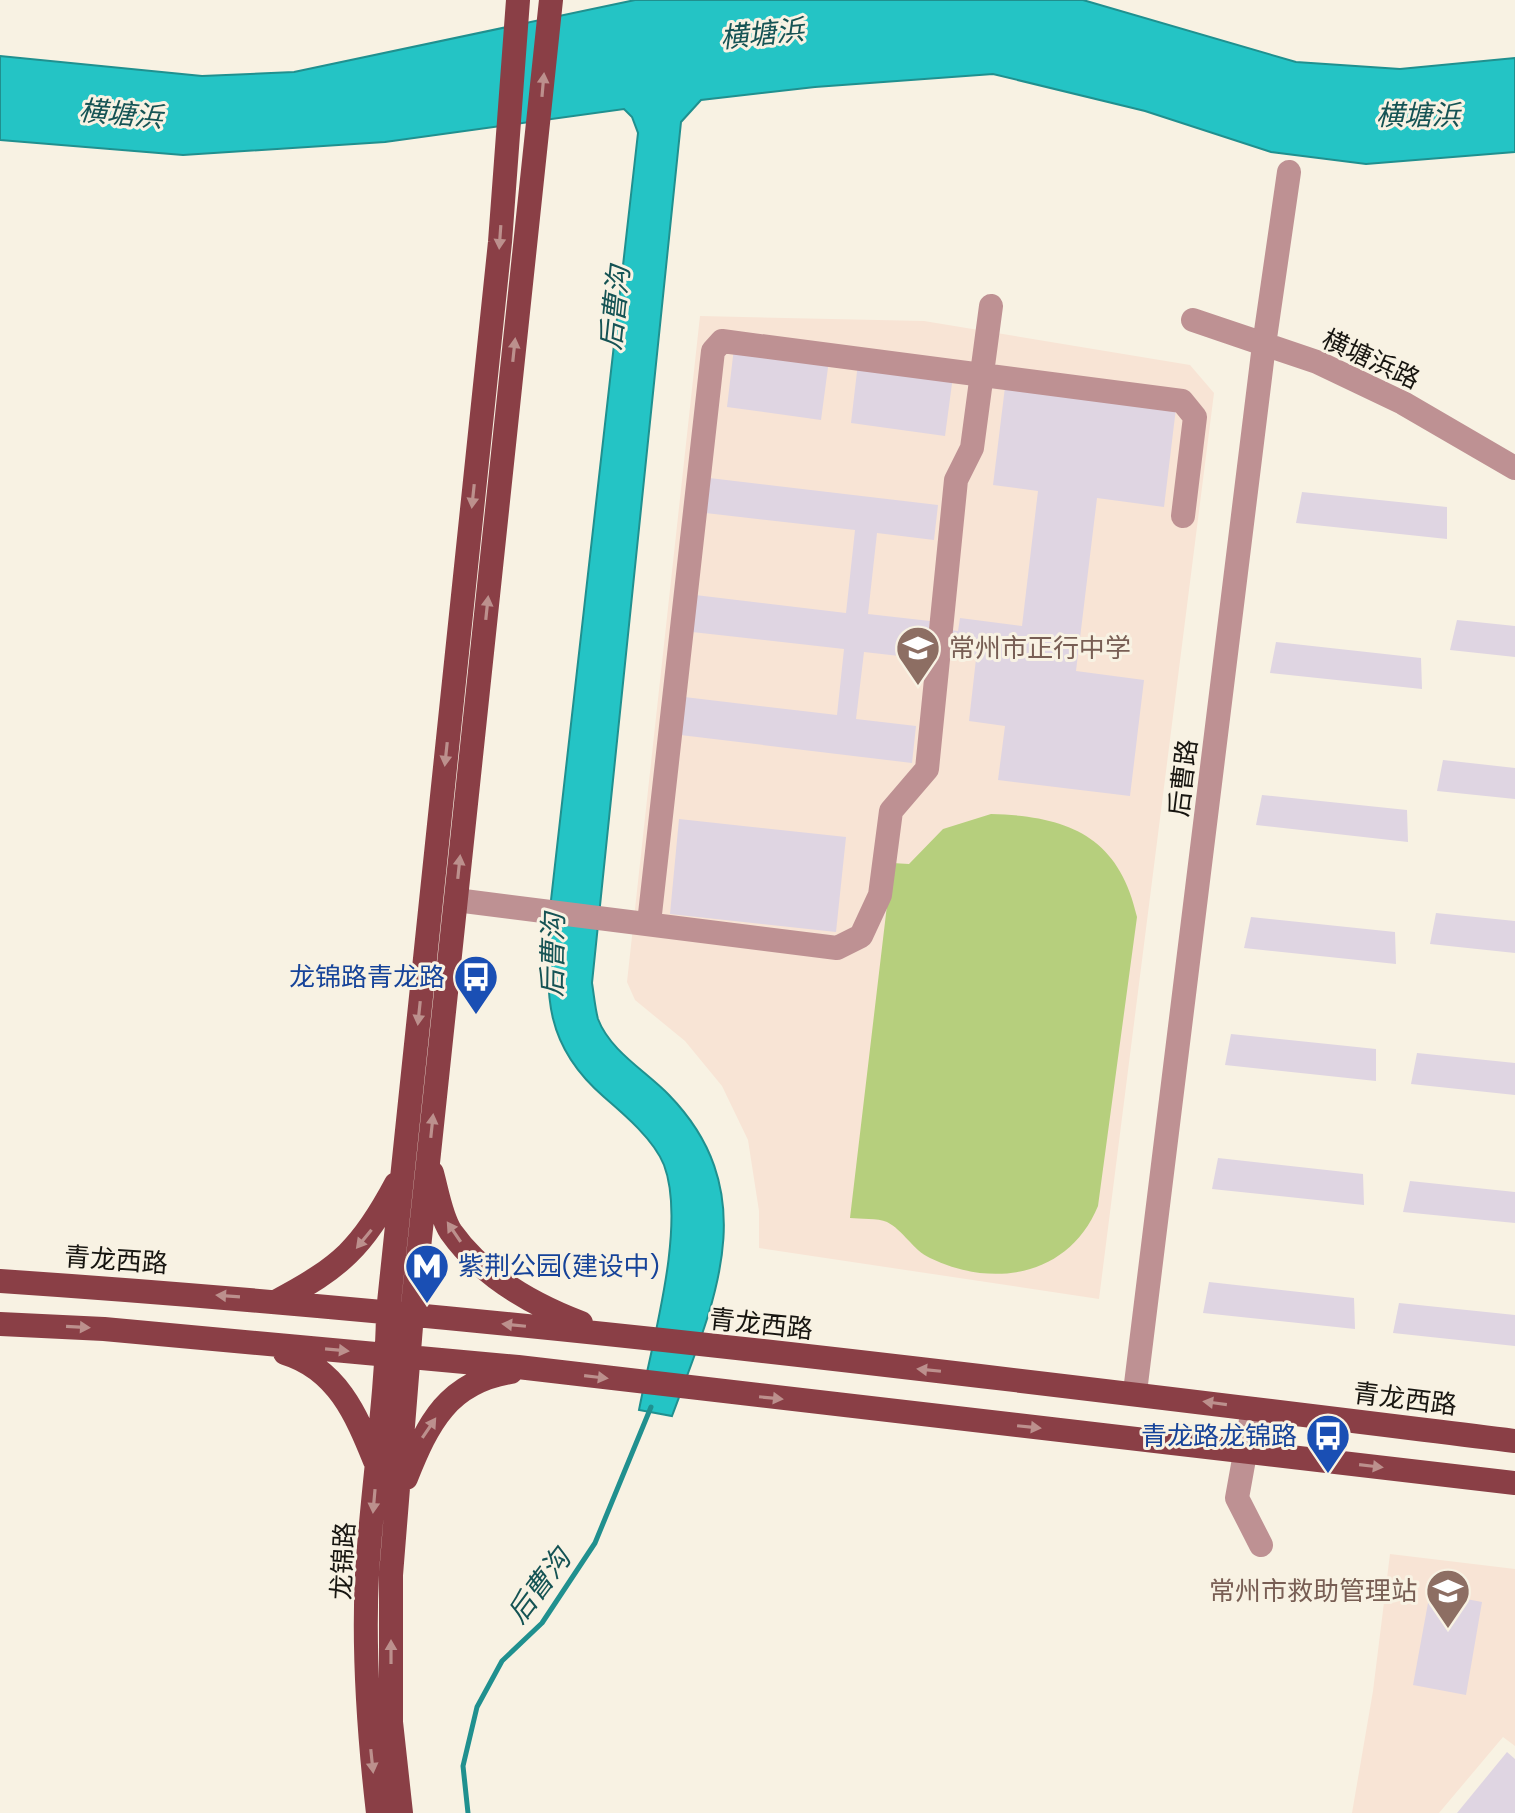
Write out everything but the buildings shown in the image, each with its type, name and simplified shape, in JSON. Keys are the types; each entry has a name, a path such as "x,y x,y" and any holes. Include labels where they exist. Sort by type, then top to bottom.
{"main road":[{"path":"400,1313 403,1171 498,258 518,0"},
{"path":"400,1313 428,1161 551,0"},
{"path":"428,1161 450,1230 486,1270 536,1306 609,1334"},
{"path":"277,1301 314,1282 348,1258 375,1225 403,1171"},
{"name":"青龙西路","path":"0,1281 277,1301 609,1334 1135,1392 1515,1441"},
{"name":"龙锦路","path":"400,1313 398,1499 391,1575 391,1722 401,1813"},
{"path":"0,1324 249,1342 533,1369 1515,1483"},
{"path":"249,1342 308,1360 341,1389 377,1465"},
{"name":"龙锦路","path":"378,1813 371,1753 367,1576 377,1465 398,1356"},
{"path":"398,1499 424,1433 454,1394 486,1376 533,1369"}],"street":[{"name":"后曹路","path":"1135,1392 1264,345 1289,172"},
{"path":"456,900 837,948 861,936 880,895 891,811 927,769 956,480 972,448 991,306"},
{"name":"横塘浜路","path":"1193,320 1317,362 1403,403 1515,468"},
{"path":"644,922 713,351 722,341 1182,401 1195,417 1183,516"},
{"path":"1253,1409 1237,1498 1261,1545"}],"shaded area":[{"name":"常州市正行中学","path":"700,316 924,321 1190,365 1214,393 1099,1299 759,1248 759,1211 748,1140 722,1086 685,1041 635,1000 627,982"},
{"name":"常州市救助管理站","path":"1390,1554 1515,1569 1515,1746 1503,1737 1439,1813 1352,1813 1373,1691"}],"green space":[{"path":"991,814 1044,820 1086,836 1103,849 1117,867 1129,889 1137,917 1098,1206 1085,1230 1069,1248 1027,1270 1004,1274 954,1268 924,1254 887,1222 850,1218 892,863 909,864 943,829"}],"water":[{"name":"横塘浜","path":"635,0 1083,0 1296,62 1400,69 1515,58 1515,152 1366,164 1271,152 1145,111 993,74 815,87 701,100 681,122 592,983 598,1019 604,1031 620,1051 669,1095 699,1133 716,1172 723,1211 722,1251 715,1292 672,1416 639,1410 665,1286 669,1252 670,1190 664,1165 646,1137 583,1076 568,1055 552,1012 548,964 550,909 638,133 632,117 624,109 385,142 183,155 0,140 0,56 202,76 294,72"}],"waterway":[{"name":"后曹沟","path":"468,1813 463,1766 477,1707 502,1661 542,1623 595,1543 651,1407"}],"place":[{"name":"常州市正行中学","path":"918,687"},
{"name":"龙锦路青龙路","path":"476,1016"},
{"name":"紫荆公园(建设中)","path":"427,1305"},
{"name":"青龙路龙锦路","path":"1328,1475"},
{"name":"常州市救助管理站","path":"1448,1630"}]}
